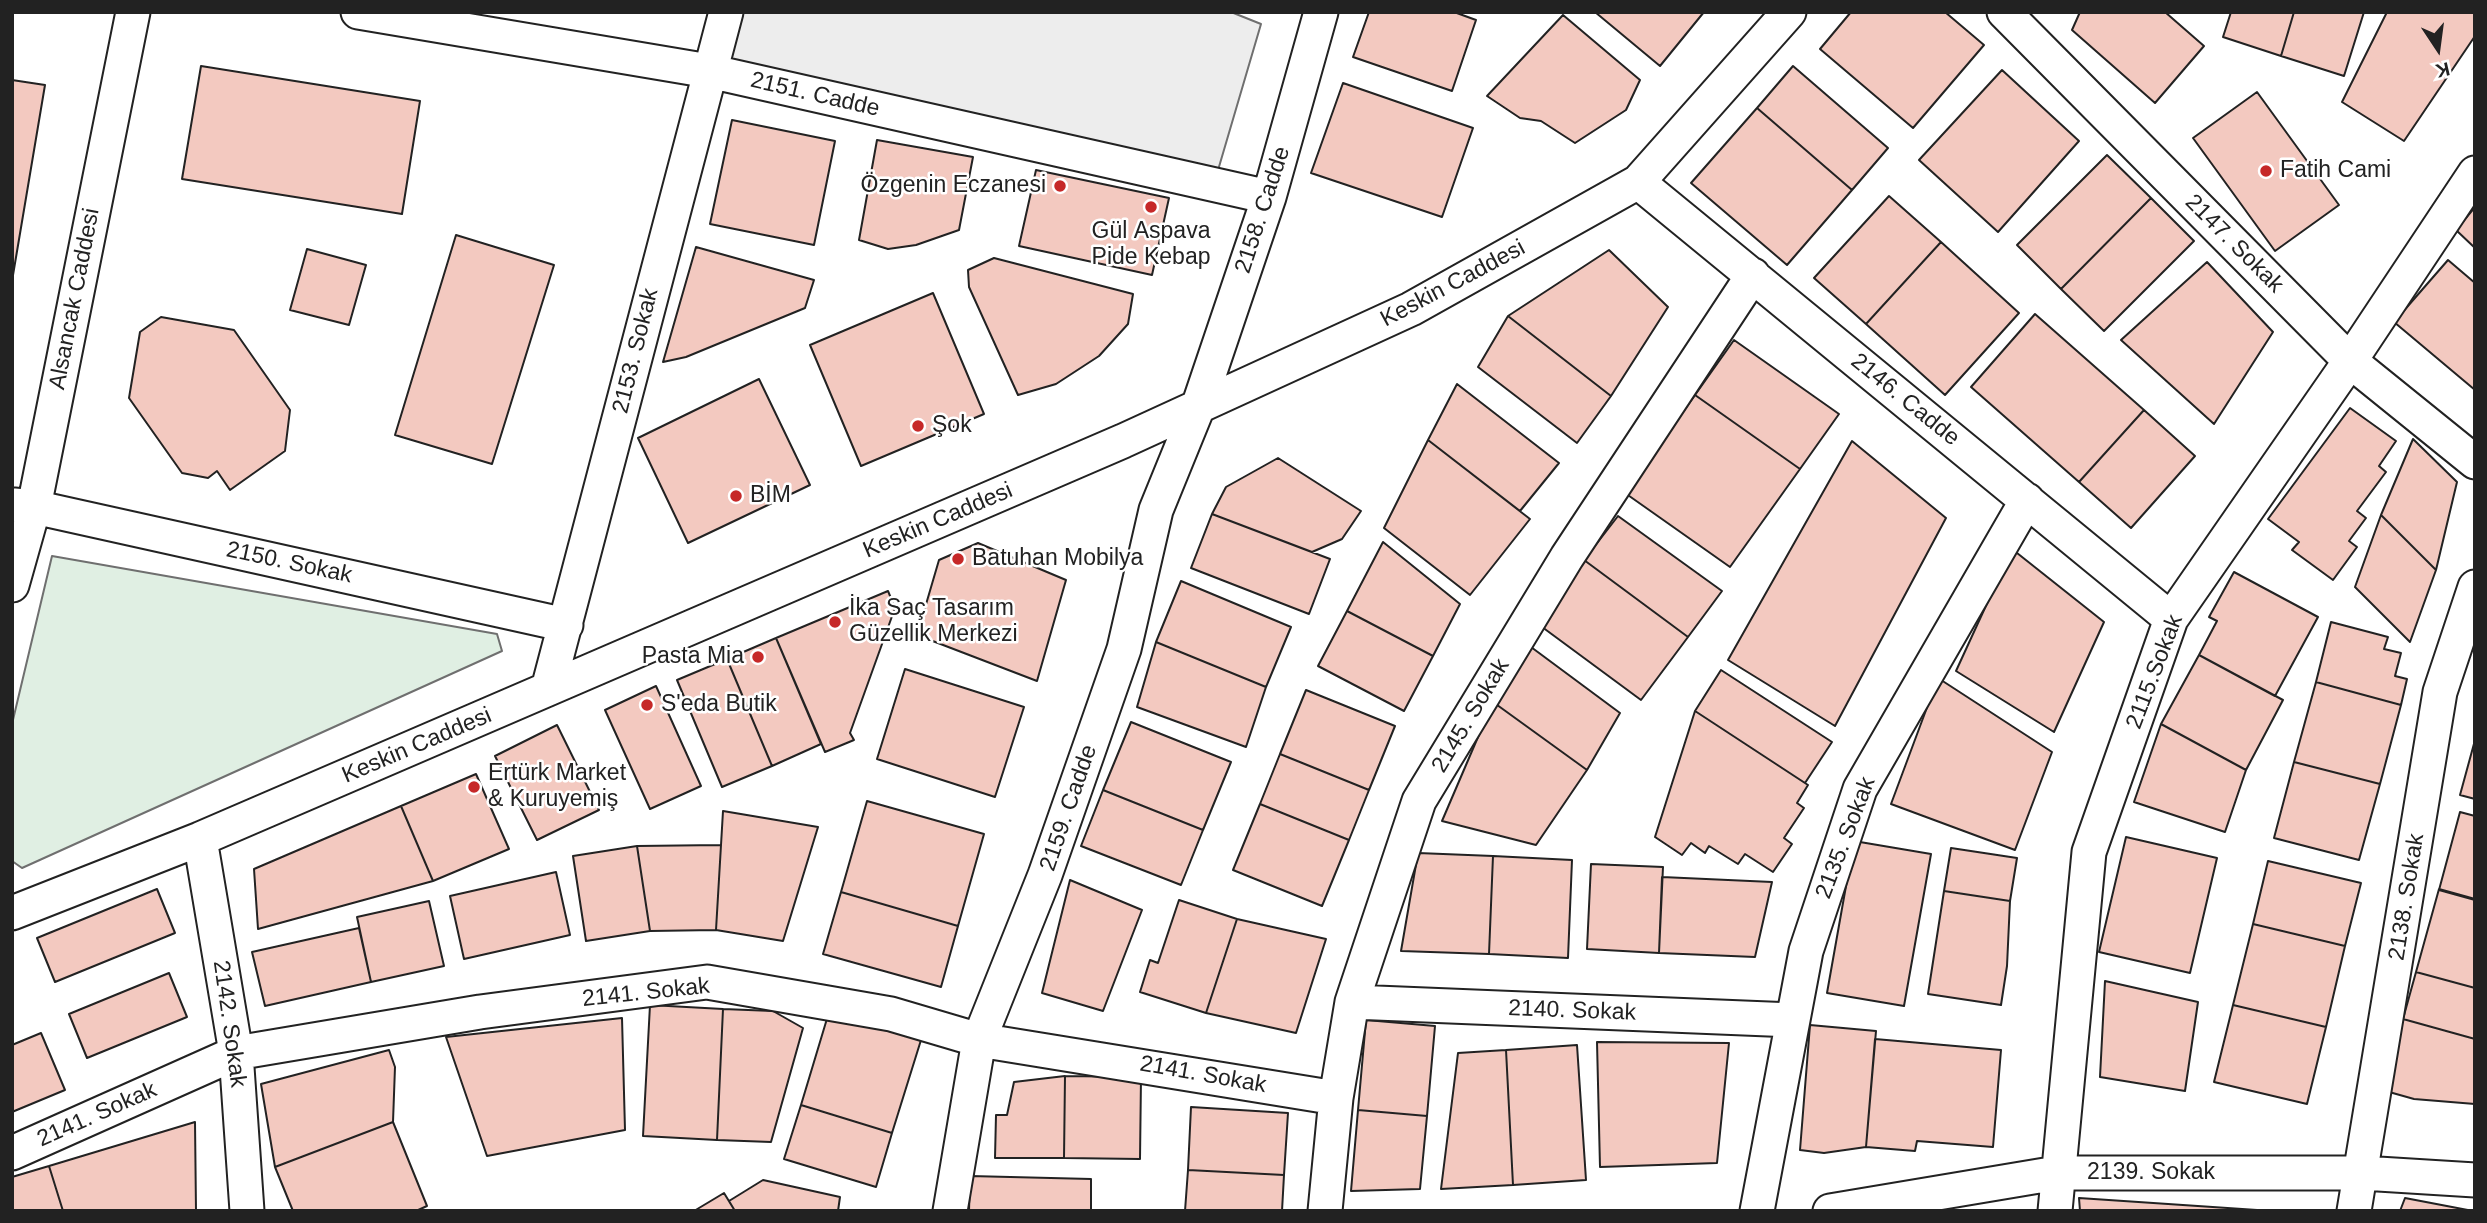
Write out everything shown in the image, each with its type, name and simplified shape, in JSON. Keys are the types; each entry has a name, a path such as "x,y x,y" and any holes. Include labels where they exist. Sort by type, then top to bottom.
{"street":[{"name":"Alsancak Caddesi","path":"12,585 23,506 133,12"},
{"name":"2151. Cadde","path":"358,12 709,71 1269,197"},
{"name":"2153. Sokak","path":"548,690 726,12"},
{"name":"2158. Cadde","path":"1198,407 1269,197 1321,12"},
{"name":"Keskin Caddesi","path":"12,913 200,839 548,690 1198,407 1411,309 1638,182 1789,12"},
{"name":"2147. Sokak","path":"2004,12 2350,361 2475,462"},
{"name":"2115.Sokak","path":"2056,1211 2057,1173 2088,852 2172,619 2350,361 2475,173"},
{"name":"2146. Cadde","path":"1638,182 2172,619"},
{"name":"2145. Sokak","path":"1325,1211 1336,1098 1352,1002 1419,802 1567,558 1753,275"},
{"name":"2159. Cadde","path":"950,1211 979,1040 1045,875 1124,649 1156,510 1198,407"},
{"name":"2135. Sokak","path":"1757,1211 1806,951 1860,789 2027,500"},
{"name":"2150. Sokak","path":"23,506 566,625"},
{"name":"2138. Sokak","path":"2354,1211 2440,692 2475,587"},
{"name":"2142. Sokak","path":"200,839 236,1053 247,1211"},
{"name":"2141. Sokak","path":"12,1153 236,1053 480,1012 707,982 891,1014 979,1040 1336,1098"},
{"name":"2140. Sokak","path":"1352,1002 1793,1020"},
{"name":"2139. Sokak","path":"1830,1211 2057,1173 2362,1173 2475,1180"}],"green space":[{"path":"52,556 497,634 502,651 22,868 12,861 12,724"}],"shaded area":[{"path":"743,12 1231,12 1261,24 1216,177 726,69"}],"building":[{"path":"1369,12 1454,12 1476,20 1452,91 1353,57"},
{"path":"1595,12 1704,12 1660,66"},
{"path":"1851,12 1945,12 1984,45 1913,128 1820,49"},
{"path":"2080,12 2165,12 2204,46 2155,103 2072,30"},
{"path":"2231,12 2294,12 2281,56 2223,37"},
{"path":"2294,12 2364,12 2344,76 2281,56"},
{"path":"2387,12 2475,12 2475,36 2404,141 2342,102"},
{"path":"1563,15 1640,80 1626,110 1575,143 1541,121 1520,118 1487,96"},
{"path":"201,66 420,101 402,214 182,179"},
{"path":"1793,66 1888,148 1852,190 1757,108"},
{"path":"2002,70 2079,141 1998,232 1919,160"},
{"path":"12,80 45,85 12,281"},
{"path":"1343,83 1473,128 1442,217 1311,173"},
{"name":"Fatih Cami","path":"2257,92 2339,205 2275,251 2193,138"},
{"path":"1757,108 1852,190 1787,265 1691,183"},
{"path":"732,120 835,141 814,245 710,224"},
{"path":"877,140 973,157 959,230 916,245 888,249 859,240"},
{"path":"2107,155 2151,198 2061,289 2017,245"},
{"path":"1036,170 1169,198 1152,275 1019,246"},
{"path":"1889,196 1941,242 1866,324 1814,278"},
{"path":"2151,198 2194,241 2104,331 2061,289"},
{"path":"2475,207 2475,248 2456,230"},
{"path":"456,235 554,265 492,464 395,435"},
{"path":"1941,242 2019,313 1945,395 1866,324"},
{"path":"696,247 814,280 805,308 686,357 663,362"},
{"path":"307,249 366,265 349,325 290,310"},
{"path":"1609,250 1668,307 1611,396 1508,316"},
{"path":"994,258 1133,294 1128,324 1099,356 1056,384 1018,395 969,287 968,270"},
{"path":"2448,260 2475,283 2475,390 2394,322"},
{"path":"2207,262 2273,332 2214,424 2121,340"},
{"path":"933,293 984,414 861,466 810,345"},
{"path":"2035,314 2144,410 2079,482 1971,387"},
{"path":"1508,316 1611,396 1577,443 1478,367"},
{"path":"161,317 234,330 290,410 285,451 230,490 217,471 208,478 182,473 129,398 140,332"},
{"path":"1734,340 1839,414 1800,469 1695,395"},
{"path":"759,379 810,485 688,543 638,438"},
{"path":"1457,384 1559,463 1520,511 1428,440"},
{"path":"1695,395 1800,469 1730,567 1625,493"},
{"path":"2350,408 2396,441 2379,466 2386,472 2357,511 2366,518 2349,541 2357,547 2333,580 2292,550 2299,542 2268,519"},
{"path":"2144,410 2195,456 2131,528 2079,482"},
{"path":"2413,439 2457,482 2436,570 2381,515"},
{"path":"1428,440 1530,519 1470,595 1384,528"},
{"path":"1852,441 1946,518 1835,726 1728,660"},
{"path":"1278,458 1361,511 1342,539 1312,552 1212,514 1226,487"},
{"path":"1212,514 1330,559 1309,614 1191,568"},
{"path":"2381,515 2436,570 2410,642 2355,587"},
{"path":"1618,516 1722,591 1688,637 1584,560"},
{"path":"1383,542 1460,604 1433,656 1347,611"},
{"path":"978,543 1066,580 1037,681 917,635 939,560"},
{"path":"2012,549 2104,622 2054,732 1956,671"},
{"path":"1584,560 1688,637 1641,700 1538,624"},
{"path":"2234,572 2318,617 2275,696 2199,655 2217,621 2209,617"},
{"path":"1181,581 1291,627 1266,687 1156,642"},
{"path":"888,591 895,608 850,733 854,740 825,752 776,638"},
{"path":"1347,611 1433,656 1404,711 1318,666"},
{"path":"2331,622 2388,637 2384,649 2401,653 2395,676 2407,679 2401,705 2316,682"},
{"path":"776,638 821,744 772,766 727,659"},
{"path":"1156,642 1266,687 1246,747 1137,707"},
{"path":"1531,647 1620,713 1587,770 1493,702"},
{"path":"2199,655 2283,700 2246,770 2161,724"},
{"path":"727,659 772,766 722,787 677,680"},
{"path":"905,669 1024,707 995,797 877,759"},
{"path":"1721,670 1832,742 1805,783 1695,711"},
{"path":"1938,678 2052,752 2015,850 1891,804"},
{"path":"2316,682 2401,705 2380,784 2294,762"},
{"path":"656,686 701,786 650,809 605,710"},
{"path":"1306,690 1395,726 1369,790 1280,754"},
{"path":"1493,702 1587,770 1536,845 1442,821"},
{"path":"1695,711 1808,785 1797,803 1804,808 1784,838 1792,844 1773,872 1745,854 1738,864 1709,846 1705,853 1691,843 1682,855 1655,837"},
{"path":"1131,722 1231,762 1203,830 1103,790"},
{"path":"2161,724 2246,770 2225,832 2134,802"},
{"path":"557,725 599,810 537,840 495,756"},
{"path":"2475,740 2475,799 2460,795"},
{"path":"1280,754 1369,790 1349,840 1260,804"},
{"path":"2294,762 2380,784 2359,860 2274,838"},
{"path":"476,774 509,849 433,881 401,806"},
{"path":"1103,790 1203,830 1181,885 1081,846"},
{"path":"867,801 984,834 958,926 841,892"},
{"path":"1260,804 1349,840 1322,906 1233,870"},
{"path":"401,806 433,881 258,929 254,869"},
{"path":"723,811 818,827 783,941 716,930"},
{"path":"2460,812 2475,816 2475,900 2439,890"},
{"path":"2126,837 2217,858 2190,973 2099,952"},
{"path":"1854,841 1931,854 1904,1006 1827,993"},
{"path":"721,845 716,930 650,931 637,846"},
{"path":"637,846 650,931 586,941 573,856"},
{"path":"1951,848 2017,858 2010,901 1944,891"},
{"path":"1418,853 1493,856 1489,954 1401,951"},
{"path":"1493,856 1572,860 1568,958 1489,954"},
{"path":"2268,861 2361,883 2345,946 2253,924"},
{"path":"1591,864 1663,867 1659,953 1587,949"},
{"path":"556,872 570,935 464,959 450,896"},
{"path":"1662,877 1772,882 1755,957 1659,953"},
{"path":"1070,880 1142,910 1103,1011 1042,993"},
{"path":"157,889 175,933 55,982 37,938"},
{"path":"2439,889 2475,899 2475,988 2416,972"},
{"path":"1944,891 2010,901 2007,966 2001,1005 1928,994"},
{"path":"841,892 958,926 941,987 823,954"},
{"path":"1179,900 1237,919 1206,1013 1140,992 1150,960 1158,963"},
{"path":"429,901 444,966 371,982 357,917"},
{"path":"1237,919 1326,939 1296,1033 1206,1013"},
{"path":"2253,924 2345,946 2326,1027 2233,1005"},
{"path":"359,928 371,982 265,1006 252,952"},
{"path":"2416,972 2475,988 2475,1039 2403,1019"},
{"path":"169,973 187,1017 87,1058 69,1014"},
{"path":"2105,981 2198,1002 2185,1091 2100,1077"},
{"path":"650,1005 723,1009 717,1140 643,1136"},
{"path":"2233,1005 2326,1027 2307,1104 2214,1082"},
{"path":"723,1009 773,1011 803,1028 771,1142 717,1140"},
{"path":"829,1012 921,1040 892,1133 801,1105"},
{"path":"622,1018 625,1130 487,1156 446,1037"},
{"path":"2403,1019 2475,1039 2475,1104 2414,1099 2382,1090"},
{"path":"1366,1020 1435,1026 1427,1116 1358,1110"},
{"path":"1810,1025 1876,1031 1866,1147 1824,1153 1800,1150"},
{"path":"41,1033 65,1090 12,1112 12,1045"},
{"path":"1875,1039 2001,1050 1993,1147 1917,1141 1915,1151 1866,1147"},
{"path":"1597,1042 1729,1043 1717,1163 1600,1167"},
{"path":"1577,1045 1586,1180 1513,1185 1506,1050"},
{"path":"389,1050 395,1067 393,1122 275,1167 261,1084"},
{"path":"1506,1050 1513,1185 1441,1189 1458,1053"},
{"path":"1065,1076 1141,1077 1140,1159 1064,1158"},
{"path":"1065,1076 1064,1158 995,1158 996,1115 1007,1115 1014,1082"},
{"path":"801,1105 892,1133 876,1187 784,1159"},
{"path":"1191,1107 1288,1113 1284,1175 1188,1170"},
{"path":"1358,1110 1427,1116 1420,1189 1351,1191"},
{"path":"195,1122 196,1211 63,1211 49,1166"},
{"path":"393,1122 427,1206 416,1211 293,1211 275,1167"},
{"path":"49,1166 63,1211 12,1211 12,1177"},
{"path":"1188,1170 1284,1175 1282,1211 1185,1211"},
{"path":"970,1176 1091,1179 1091,1211 969,1211"},
{"path":"763,1180 840,1197 838,1211 735,1211 729,1201"},
{"path":"724,1193 735,1211 694,1211"},
{"path":"2079,1198 2272,1211 2080,1211"},
{"path":"2405,1198 2473,1211 2400,1211"}],"place":[{"name":"Fatih Cami","path":"2266,171"},
{"name":"Özgenin Eczanesi","path":"1060,186"},
{"name":"Gül Aspava Pide Kebap","path":"1151,207"},
{"name":"Şok","path":"918,426"},
{"name":"BİM","path":"736,496"},
{"name":"Batuhan Mobilya","path":"958,559"},
{"name":"İka Saç Tasarım Güzellik Merkezi","path":"835,622"},
{"name":"Pasta Mia","path":"758,657"},
{"name":"S'eda Butik","path":"647,705"},
{"name":"Ertürk Market & Kuruyemiş","path":"474,787"}]}
